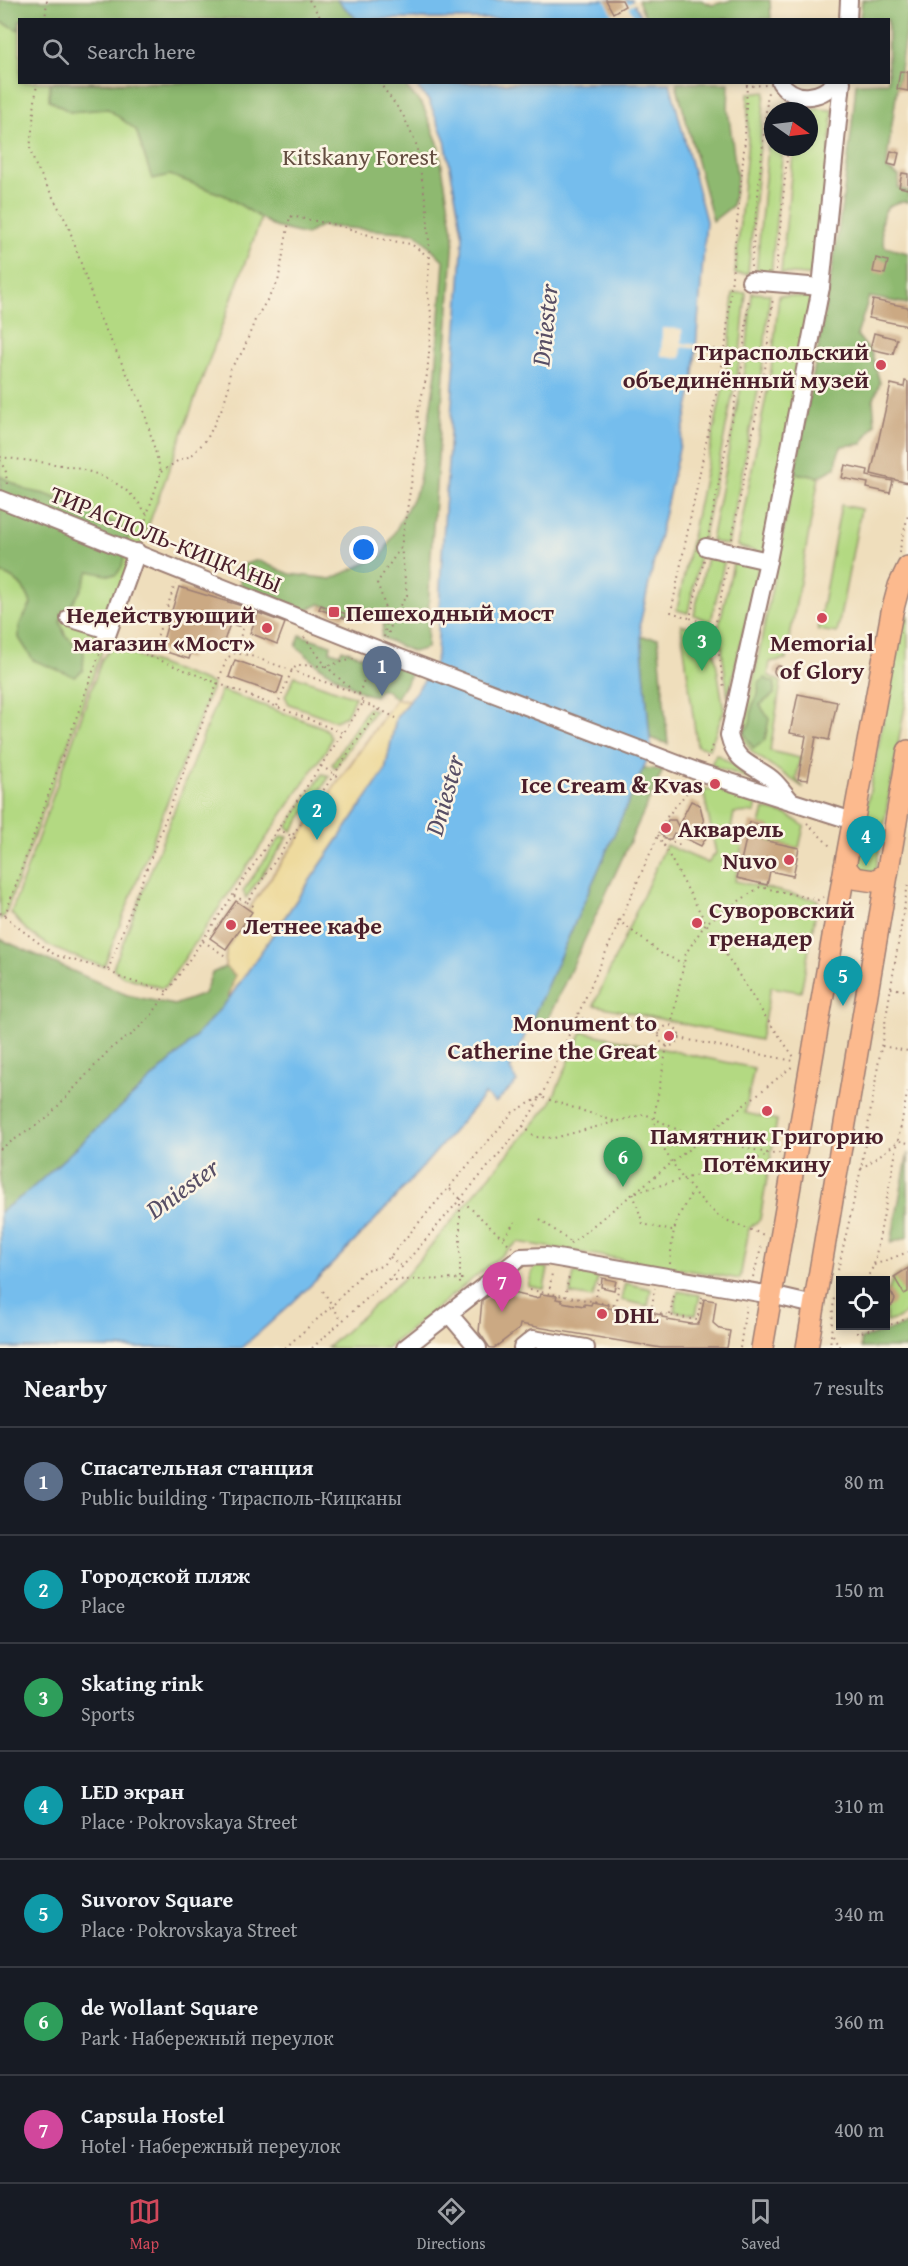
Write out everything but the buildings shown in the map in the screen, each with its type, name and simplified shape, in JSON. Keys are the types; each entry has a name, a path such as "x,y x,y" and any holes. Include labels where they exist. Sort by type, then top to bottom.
{"main road":[{"path":"762,1348 844,867 900,608 899,586 908,567"},
{"path":"807,1348 908,751"},
{"path":"844,867 854,878 874,881 887,874"}],"street":[{"path":"848,18 849,0"},
{"path":"775,84 803,97 815,97 826,92 834,84"},
{"path":"791,801 774,780 745,762 733,750 729,735 768,561 821,287 842,84"},
{"path":"750,281 821,287"},
{"name":"ТИРАСПОЛЬ-КИЦКАНЫ","path":"3,500 137,552 308,628 696,771 853,821"},
{"path":"706,547 768,561"},
{"path":"69,618 107,634 137,552"},
{"path":"405,1348 521,1257 546,1256 771,1295 814,1305"},
{"path":"454,1309 521,1257"},
{"path":"454,1309 478,1348"},
{"path":"522,1348 533,1339 586,1348"}],"path":[{"path":"45,18 47,0"},
{"path":"309,0 321,18"},
{"path":"37,84 30,150 34,164 68,225 98,314 143,407 161,472 137,552"},
{"path":"380,84 403,116 416,144 427,210 430,258 427,290 432,319 427,375 417,415 420,429 401,548 407,595 395,613 386,641 383,639 387,626 385,608 377,582 401,548"},
{"path":"715,627 671,612 725,351 745,140 746,84"},
{"path":"690,618 742,366 773,84"},
{"path":"734,712 728,710 715,627 765,369 787,156"},
{"path":"161,472 179,460 191,456 207,439 223,406 229,386 230,369 243,351 255,320 278,282 290,216 341,226 381,239 411,244 430,258"},
{"path":"713,349 725,351"},
{"path":"3,500 6,472 0,458 63,464 113,481 130,492 147,514"},
{"path":"150,658 176,580"},
{"path":"108,970 227,658 235,653 249,608"},
{"path":"308,628 326,666 357,693 363,704 396,718"},
{"path":"5,915 107,634 150,658 343,733"},
{"path":"235,653 248,655 357,693"},
{"path":"277,706 292,670 298,665 326,666 364,656 381,655"},
{"path":"357,693 381,655"},
{"path":"0,1149 46,1119 112,1047 131,1035 151,1016 363,704"},
{"path":"247,902 379,709"},
{"path":"321,766 341,778"},
{"path":"312,1348 402,1267 523,1126 541,1097 618,920 658,835 666,819 691,789"},
{"path":"278,829 299,840"},
{"path":"658,835 706,923 797,1062"},
{"path":"664,846 668,840 683,846"},
{"path":"837,1276 861,1169 908,884"},
{"path":"671,1026 682,963 706,923 760,887 818,900 826,896"},
{"path":"233,895 255,908"},
{"path":"0,913 55,955 108,970 121,978 169,992"},
{"path":"618,920 662,954 682,963"},
{"path":"203,940 227,957"},
{"path":"891,988 908,991"},
{"path":"576,1017 660,1034"},
{"path":"667,1046 660,1040 660,1034 666,1027 671,1026"},
{"path":"667,1046 677,1043 679,1038 679,1033 671,1026"},
{"path":"679,1038 797,1062"},
{"path":"667,1046 654,1117 657,1139 683,1179 721,1218 764,1235"},
{"path":"882,1046 908,1051"},
{"path":"567,1247 797,1062"},
{"path":"868,1276 874,1265 908,1089"},
{"path":"285,1348 333,1305 365,1270 382,1266 513,1112 541,1097 614,1121"},
{"path":"523,1126 535,1137 554,1138 645,1114 699,1140 731,1144 771,1154 789,1154"},
{"path":"904,1114 908,1115"},
{"path":"861,1169 899,1141 908,1143"},
{"path":"633,1193 771,1154"},
{"path":"449,1189 521,1257"},
{"path":"670,1264 675,1221 693,1191"},
{"path":"633,1193 643,1224 672,1232"},
{"path":"454,1309 460,1279 460,1198"},
{"path":"540,1219 572,1243"},
{"path":"503,1238 514,1222"},
{"path":"874,1265 908,1252"},
{"path":"390,1257 402,1267"},
{"path":"549,1294 552,1276"},
{"path":"389,1280 492,1279"},
{"path":"565,1297 568,1281"},
{"path":"595,1302 598,1286"},
{"path":"530,1290 697,1320 700,1305"},
{"path":"323,1291 342,1321"},
{"path":"615,1305 618,1291"},
{"path":"830,1348 834,1291"},
{"path":"740,1348 748,1292"},
{"path":"651,1312 654,1295"},
{"path":"670,1315 674,1298"},
{"path":"890,1325 908,1318"},
{"path":"857,1330 857,1333 869,1330"},
{"path":"832,1335 840,1348"}],"green space":[{"path":"0,0 18,18 18,84 254,84 264,175 260,222 5,915 0,919"},
{"path":"0,0 337,0 356,18 18,18 18,30 0,22"},
{"path":"638,0 701,0 712,5 732,0 770,0 771,18 646,18"},
{"path":"862,0 908,0 887,169 899,176 898,188 908,191 908,202 898,202 886,210 882,230 885,247 908,253 908,304 869,297 857,335 872,354 880,383 873,401 875,424 862,444 842,446 836,467 819,477 795,473 838,230 856,84 890,84 890,18 860,18"},
{"name":"Kitskany Forest","path":"50,84 404,84 423,106 438,143 454,237 430,569 427,648 413,652 381,637 384,622 372,610 346,613 320,604 306,610 242,587 237,567 257,560 290,574 331,579 382,556 418,488 436,373 444,261 416,233 320,226 306,235 275,227 226,196 170,175 152,179 136,130 108,109 70,112 49,100"},
{"path":"676,84 729,84 728,109 737,178 732,206 713,221"},
{"path":"765,92 748,274 735,274 748,140 748,94"},
{"path":"818,109 833,110 818,276 781,273 793,156 818,156"},
{"path":"767,156 782,156 771,275 756,274"},
{"path":"733,293 746,293 739,364 688,613 677,610 729,357"},
{"path":"752,293 770,294 762,369 728,545 711,541 745,366"},
{"path":"779,295 814,298 764,554 737,546 771,371"},
{"path":"795,473 819,477 786,659 770,662 768,675 781,682 770,751 800,758 796,779 804,788 752,752 742,737"},
{"path":"0,476 26,490 45,494 102,516 129,532 122,567 116,575 89,571 80,592 60,621 65,635 84,652 83,670 75,677 33,660 19,638 19,626 31,604 20,584 0,573"},
{"path":"841,505 861,509 837,633 818,630"},
{"path":"708,553 725,558 711,622 694,615"},
{"path":"734,560 759,565 728,698 719,626"},
{"path":"908,615 908,689 876,868 873,872 860,872 856,864 902,621"},
{"path":"681,625 711,631 724,711 709,749 697,746"},
{"path":"300,635 331,645 330,651 340,654 342,649 383,664 386,659 414,670 396,699 386,690 379,690 375,696 363,693 319,666 296,646"},
{"path":"641,637 658,638 668,744 650,738"},
{"path":"112,647 213,684 104,966 77,958 41,941 20,924 11,913 102,659"},
{"path":"295,676 355,697 346,716 336,721 289,704 285,696"},
{"path":"764,678 775,683 774,694 760,705 769,719 765,740 753,748 744,733 751,721 753,704 758,696 758,684"},
{"path":"221,690 322,727 327,730 331,738 328,747 166,986 162,988 122,976 113,968"},
{"path":"368,708 375,710 335,768 332,764"},
{"path":"716,754 765,784 711,765"},
{"path":"643,768 663,770 542,1032 533,1017"},
{"path":"322,774 330,776 292,831 287,827"},
{"path":"703,790 721,790 757,802 755,812 734,813 730,834 743,841 735,881 818,900 801,992 771,987 760,1040 594,1005 666,845 708,863 716,853"},
{"path":"764,809 788,815 804,826 799,848 767,841 770,827 760,825"},
{"path":"281,836 288,837 246,898 243,891"},
{"path":"0,939 127,995 174,1005 204,994 212,973 225,967 235,975 228,1000 185,1048 29,1191 0,1212"},
{"path":"582,1032 754,1068 745,1113 777,1120 760,1219 749,1229 740,1279 518,1242 387,1348 327,1348 404,1278 550,1104"},
{"path":"908,1153 908,1237 891,1243"},
{"path":"538,1266 548,1268 544,1289 528,1286 533,1270"},
{"path":"908,1268 908,1312 890,1321 890,1287 894,1277"},
{"path":"574,1273 598,1277 593,1298 570,1294"},
{"path":"625,1283 651,1289 648,1306 621,1300"},
{"path":"678,1291 700,1295 696,1315 674,1311"},
{"path":"908,1324 908,1348 861,1348 861,1339"}],"sand":[{"path":"396,699 409,700 396,718 385,771 228,1000 235,975 225,967 226,949 251,912 248,910"}],"water":[{"path":"337,0 632,0 641,18 356,18"},
{"name":"Dniester","path":"415,84 670,84 706,221 693,386 640,624 651,751 510,1069 517,1082 495,1103 485,1094 369,1227 307,1289 241,1348 0,1348 0,1212 29,1191 185,1048 228,1000 385,771 396,718 433,669 437,655 463,237 445,140 429,101"}],"pier":[{"path":"605,0 625,0 628,4 635,0 636,3 629,7 635,18 614,18"},
{"path":"662,328 682,329 682,343 699,345 699,349 682,347 681,358 661,357"}],"place":[{"name":"Тираспольский объединённый музей","path":"881,365"},
{"name":"Пешеходный мост","path":"334,612"},
{"name":"Memorial of Glory","path":"822,618"},
{"name":"Недействующий магазин «Мост»","path":"267,628"},
{"name":"Skating rink","path":"702,671"},
{"name":"Спасательная станция","path":"382,696"},
{"name":"Ice Cream & Kvas","path":"715,784"},
{"name":"Акварель","path":"666,828"},
{"name":"Городской пляж","path":"317,840"},
{"name":"Nuvo","path":"789,860"},
{"name":"LED экран","path":"866,866"},
{"name":"Суворовский гренадер","path":"697,923"},
{"name":"Летнее кафе","path":"231,925"},
{"name":"Suvorov Square","path":"843,1006"},
{"name":"Monument to Catherine the Great","path":"669,1036"},
{"name":"Памятник Григорию Потёмкину","path":"767,1111"},
{"name":"de Wollant Square","path":"623,1187"},
{"name":"Capsula Hostel","path":"502,1312"},
{"name":"DHL","path":"602,1314"}]}
